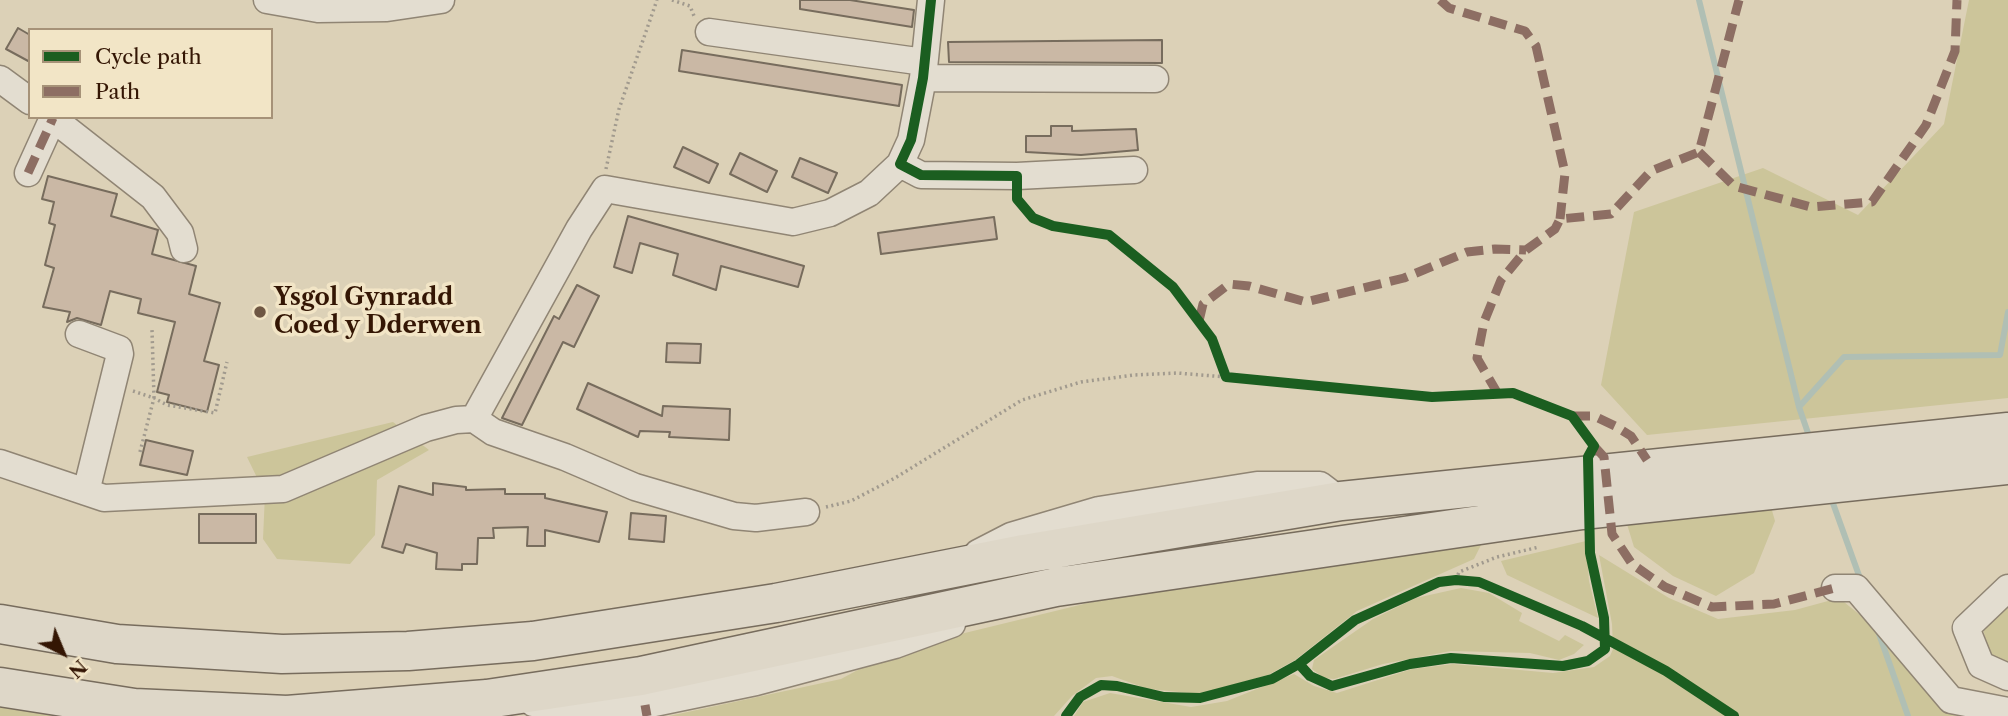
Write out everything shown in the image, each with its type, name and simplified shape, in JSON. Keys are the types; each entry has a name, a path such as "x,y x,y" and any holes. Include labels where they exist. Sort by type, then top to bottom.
{"highway":[{"path":"0,687 134,708 287,715 487,699 641,677 1056,587 1580,493 2008,432"},
{"path":"0,624 117,644 282,654 408,650 533,641 776,603 945,569 1341,501 1580,493 2008,465"}],"street":[{"path":"267,0 318,9 387,8 441,0"},
{"path":"474,419 579,229 605,189 793,222 830,213 869,193 900,164 911,140 931,0"},
{"path":"709,32 923,70 1155,79"},
{"path":"0,79 28,100"},
{"path":"28,173 52,119"},
{"path":"53,119 153,197 180,233 184,249"},
{"path":"900,164 921,175 1017,176 1134,170"},
{"path":"79,334 119,349 120,354 86,492"},
{"path":"0,463 104,498 284,489 426,428 456,420 474,419 493,432 565,457 635,487 733,516 775,527 806,512"},
{"path":"1835,588 1856,588 1951,700 2008,711"},
{"path":"2008,588 1966,628 1981,665 2008,677"}],"path":[{"path":"605,189 607,152 657,0"},
{"path":"140,452 154,398 152,330"},
{"path":"154,398 167,405 215,413 227,362"},
{"path":"806,512 851,500 895,478 1022,400 1081,382 1133,375 1225,371 1238,379"},
{"path":"1457,581 1460,572 1497,557 1550,545"}],"shaded area":[{"path":"1969,0 2008,0 2008,398 1647,435 1601,385 1634,212 1763,168 1858,215 1944,124"},
{"path":"393,422 429,450 377,480 375,535 350,564 277,559 263,539 265,494 247,457"},
{"path":"1771,507 1775,521 1754,573 1716,596 1673,576 1634,547 1626,521"},
{"path":"1484,539 1474,559 1357,611 1295,660 1268,675 1200,694 1148,689 1112,676 1096,678 1072,696 1054,716 669,716 841,679 895,650 1088,603 1242,572"},
{"path":"1586,541 1589,581 1598,618 1507,575 1501,561"},
{"path":"1599,555 1669,598 1718,619 1795,610 1839,598 1891,640 1932,693 1955,715 1976,716 1074,716 1083,702 1110,693 1191,707 1227,701 1294,674 1314,686 1337,693 1412,669 1453,664 1553,673 1594,667 1610,656 1613,649 1612,624"},
{"path":"1461,588 1489,593 1522,613 1519,621 1559,641 1565,635 1584,645 1574,654 1559,660 1530,653 1451,651 1383,664 1334,679 1324,678 1312,669 1314,660 1373,619 1416,598"},
{"path":"2008,598 2008,667 1989,656 1983,628"},
{"path":"0,703 67,716 0,716"}],"building":[{"path":"800,0 850,0 914,10 912,27 800,9"},
{"path":"18,28 28,34 28,61 6,49"},
{"path":"1162,40 1162,63 949,62 948,42"},
{"path":"682,50 902,85 899,106 679,71"},
{"path":"1051,126 1072,126 1072,131 1136,129 1138,150 1081,155 1026,152 1026,136 1051,136"},
{"path":"683,147 718,164 709,183 674,167"},
{"path":"740,153 777,171 767,192 730,174"},
{"path":"800,158 837,173 828,193 792,177"},
{"path":"48,176 117,194 111,216 158,230 152,254 196,266 189,294 220,303 204,361 219,365 207,412 167,402 169,395 157,392 175,322 138,313 141,299 110,291 101,325 77,318 67,322 70,312 43,307 54,268 45,265 55,225 49,223 54,202 42,199"},
{"path":"628,216 804,266 798,287 721,266 716,290 673,275 678,254 640,243 632,273 614,267"},
{"path":"994,217 997,239 881,254 878,233"},
{"path":"577,285 599,296 574,347 563,342 522,425 502,418 554,316 559,319"},
{"path":"667,343 701,344 700,363 666,362"},
{"path":"588,383 662,416 663,406 730,409 729,440 669,437 670,432 640,431 638,437 577,409"},
{"path":"146,440 193,451 187,475 140,465"},
{"path":"433,483 466,487 466,490 505,489 505,494 545,494 545,498 607,512 599,542 545,530 545,546 527,546 528,527 493,528 494,538 478,538 477,564 462,564 462,570 436,569 437,553 406,544 403,553 382,547 399,486 433,495"},
{"path":"631,513 666,516 664,542 629,539"},
{"path":"199,514 256,514 256,543 199,543"}],"waterway":[{"path":"1699,0 1799,407 1810,439"},
{"path":"1799,407 1844,357 2000,355 2008,312"},
{"path":"1830,495 1861,581"},
{"path":"1878,631 1908,716"}],"marked path":[{"path":"1440,0 1449,8 1525,31 1536,46 1565,173 1560,219"},
{"path":"1498,394 1477,358 1484,322 1501,280 1526,250 1555,229 1560,219 1611,214 1651,171 1699,152 1739,0"},
{"path":"1699,152 1734,186 1811,207 1872,202 1926,125 1955,51 1957,0"},
{"path":"28,173 53,119"},
{"path":"1199,321 1203,304 1229,284 1249,286 1306,302 1404,278 1467,252 1526,250"},
{"path":"1572,416 1594,416 1615,426 1631,436 1647,460"},
{"path":"1594,446 1604,457 1612,534 1632,564 1665,587 1712,607 1774,604 1835,588"},
{"path":"645,705 647,716"}],"cycle path":[{"path":"931,0 923,78 911,140 900,164 921,175 1017,176 1017,199 1033,218 1053,226 1109,235 1173,287 1212,339 1226,377 1432,397 1513,393 1572,416 1594,446 1588,457 1590,553 1604,618 1605,649 1588,661 1563,666 1451,658 1410,664 1332,686 1310,676 1299,664"},
{"path":"1066,716 1080,697 1101,685 1164,697 1200,698 1272,679 1299,664 1355,620 1439,582 1456,580 1479,582 1582,626 1666,671 1734,716"}],"place":[{"name":"Ysgol Gynradd Coed y Dderwen","path":"260,312"}]}
